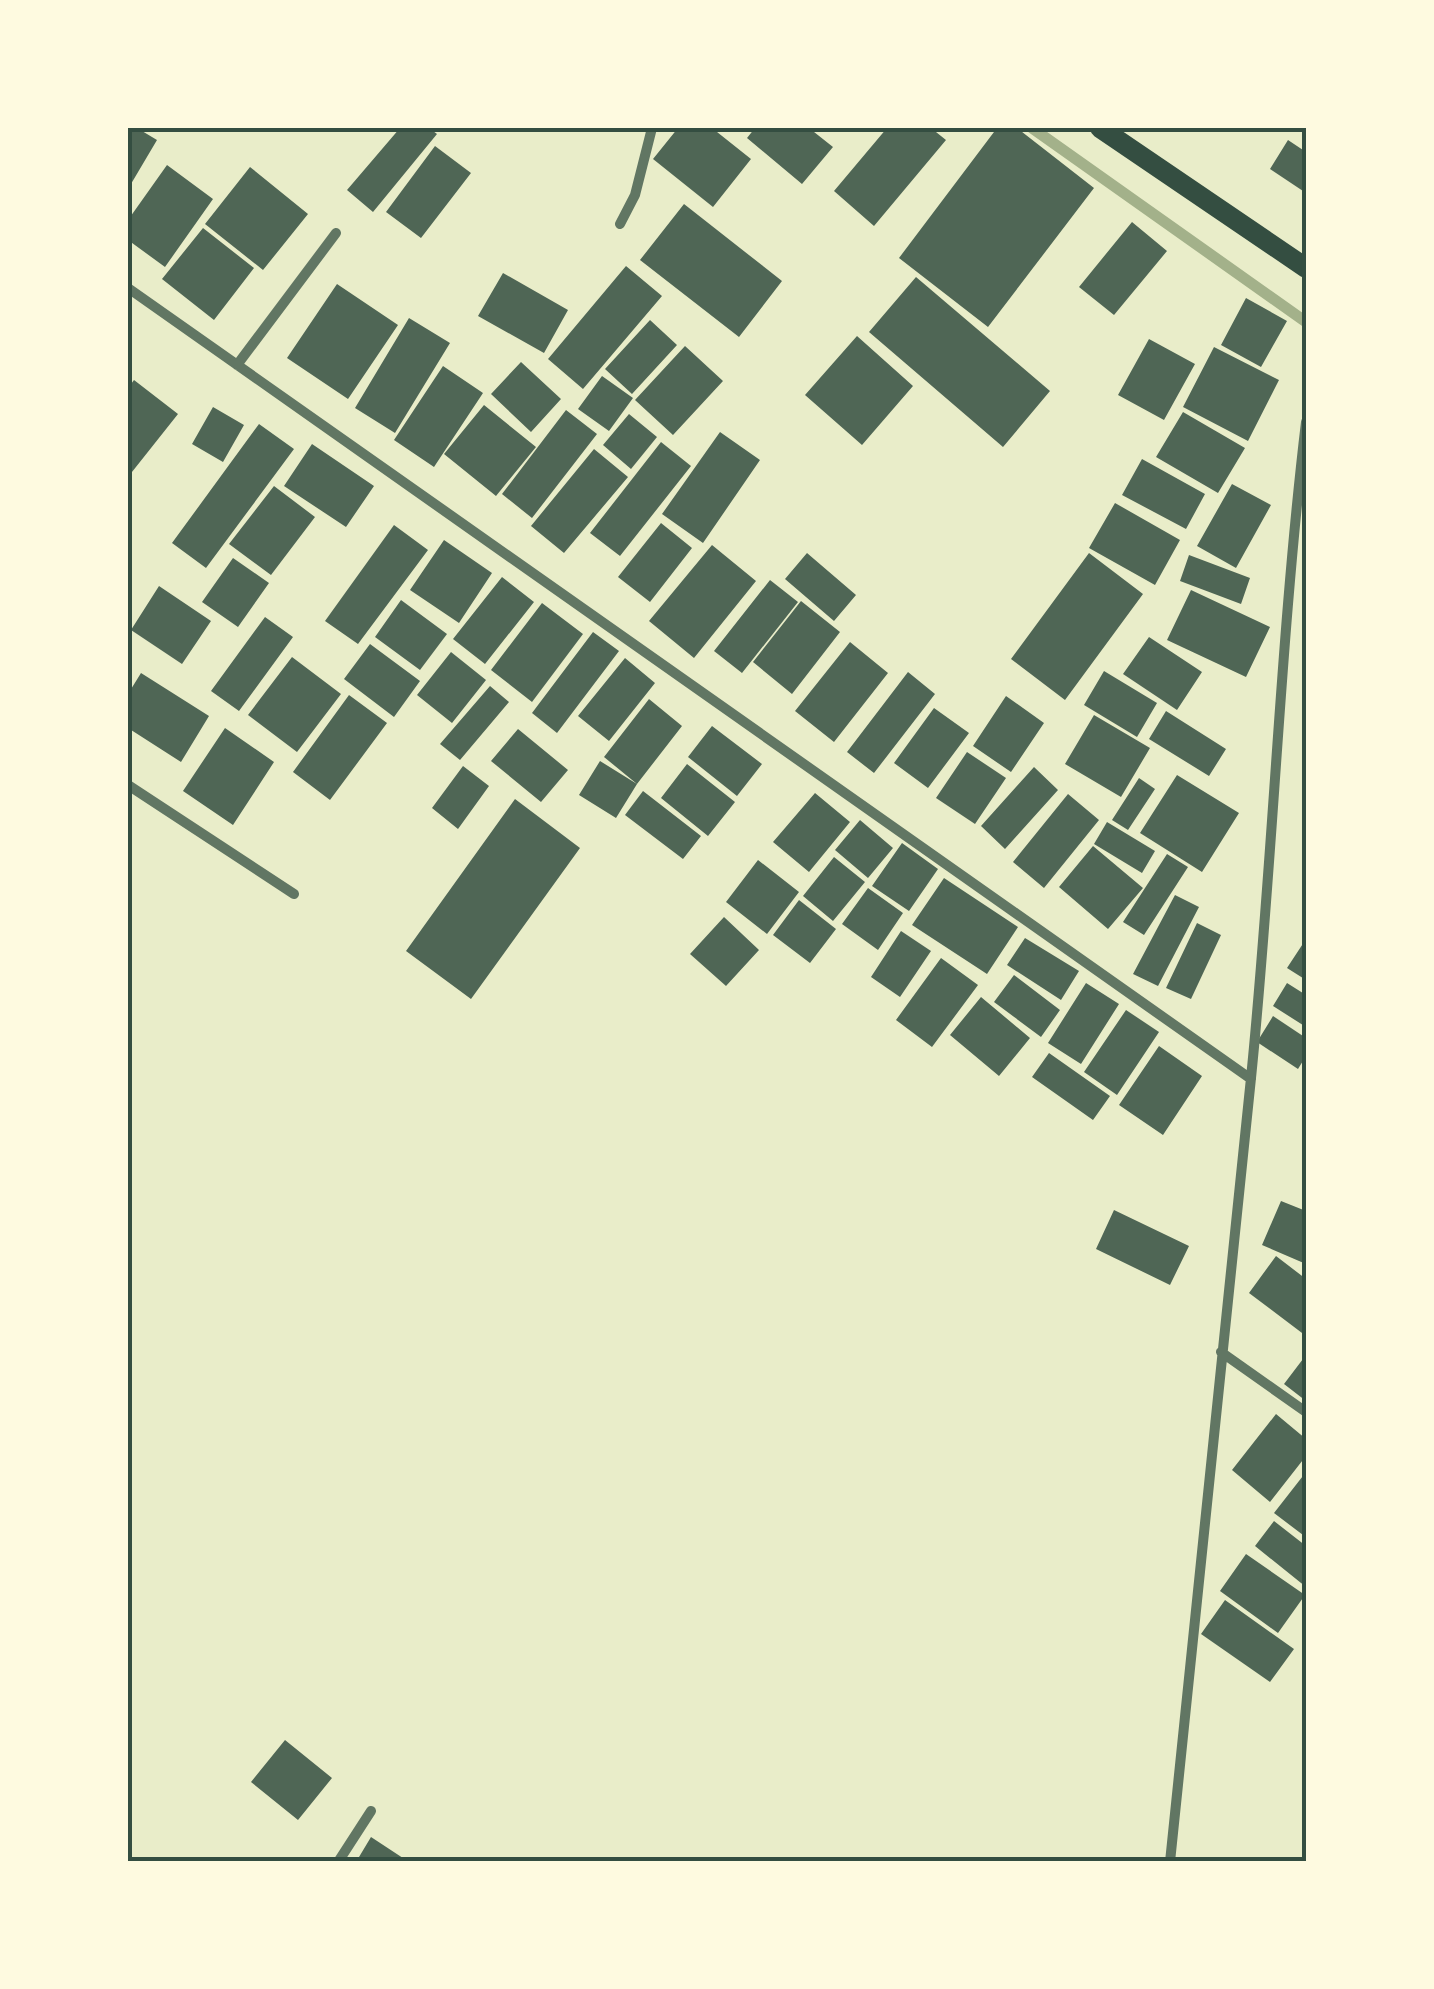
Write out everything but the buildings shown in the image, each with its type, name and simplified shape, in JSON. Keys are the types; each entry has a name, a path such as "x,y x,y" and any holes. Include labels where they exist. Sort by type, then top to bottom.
{"main road":[{"path":"1100,128 1306,268"}],"street":[{"path":"620,224 636,195 652,128"},
{"path":"237,365 336,233"},
{"path":"128,288 1251,1079"},
{"path":"1170,1862 1251,1079 1282,661 1306,422"},
{"path":"128,785 294,894"},
{"path":"1221,1352 1306,1412"},
{"path":"338,1862 371,1810"}],"waterway":[{"path":"1032,128 1306,322"}]}
